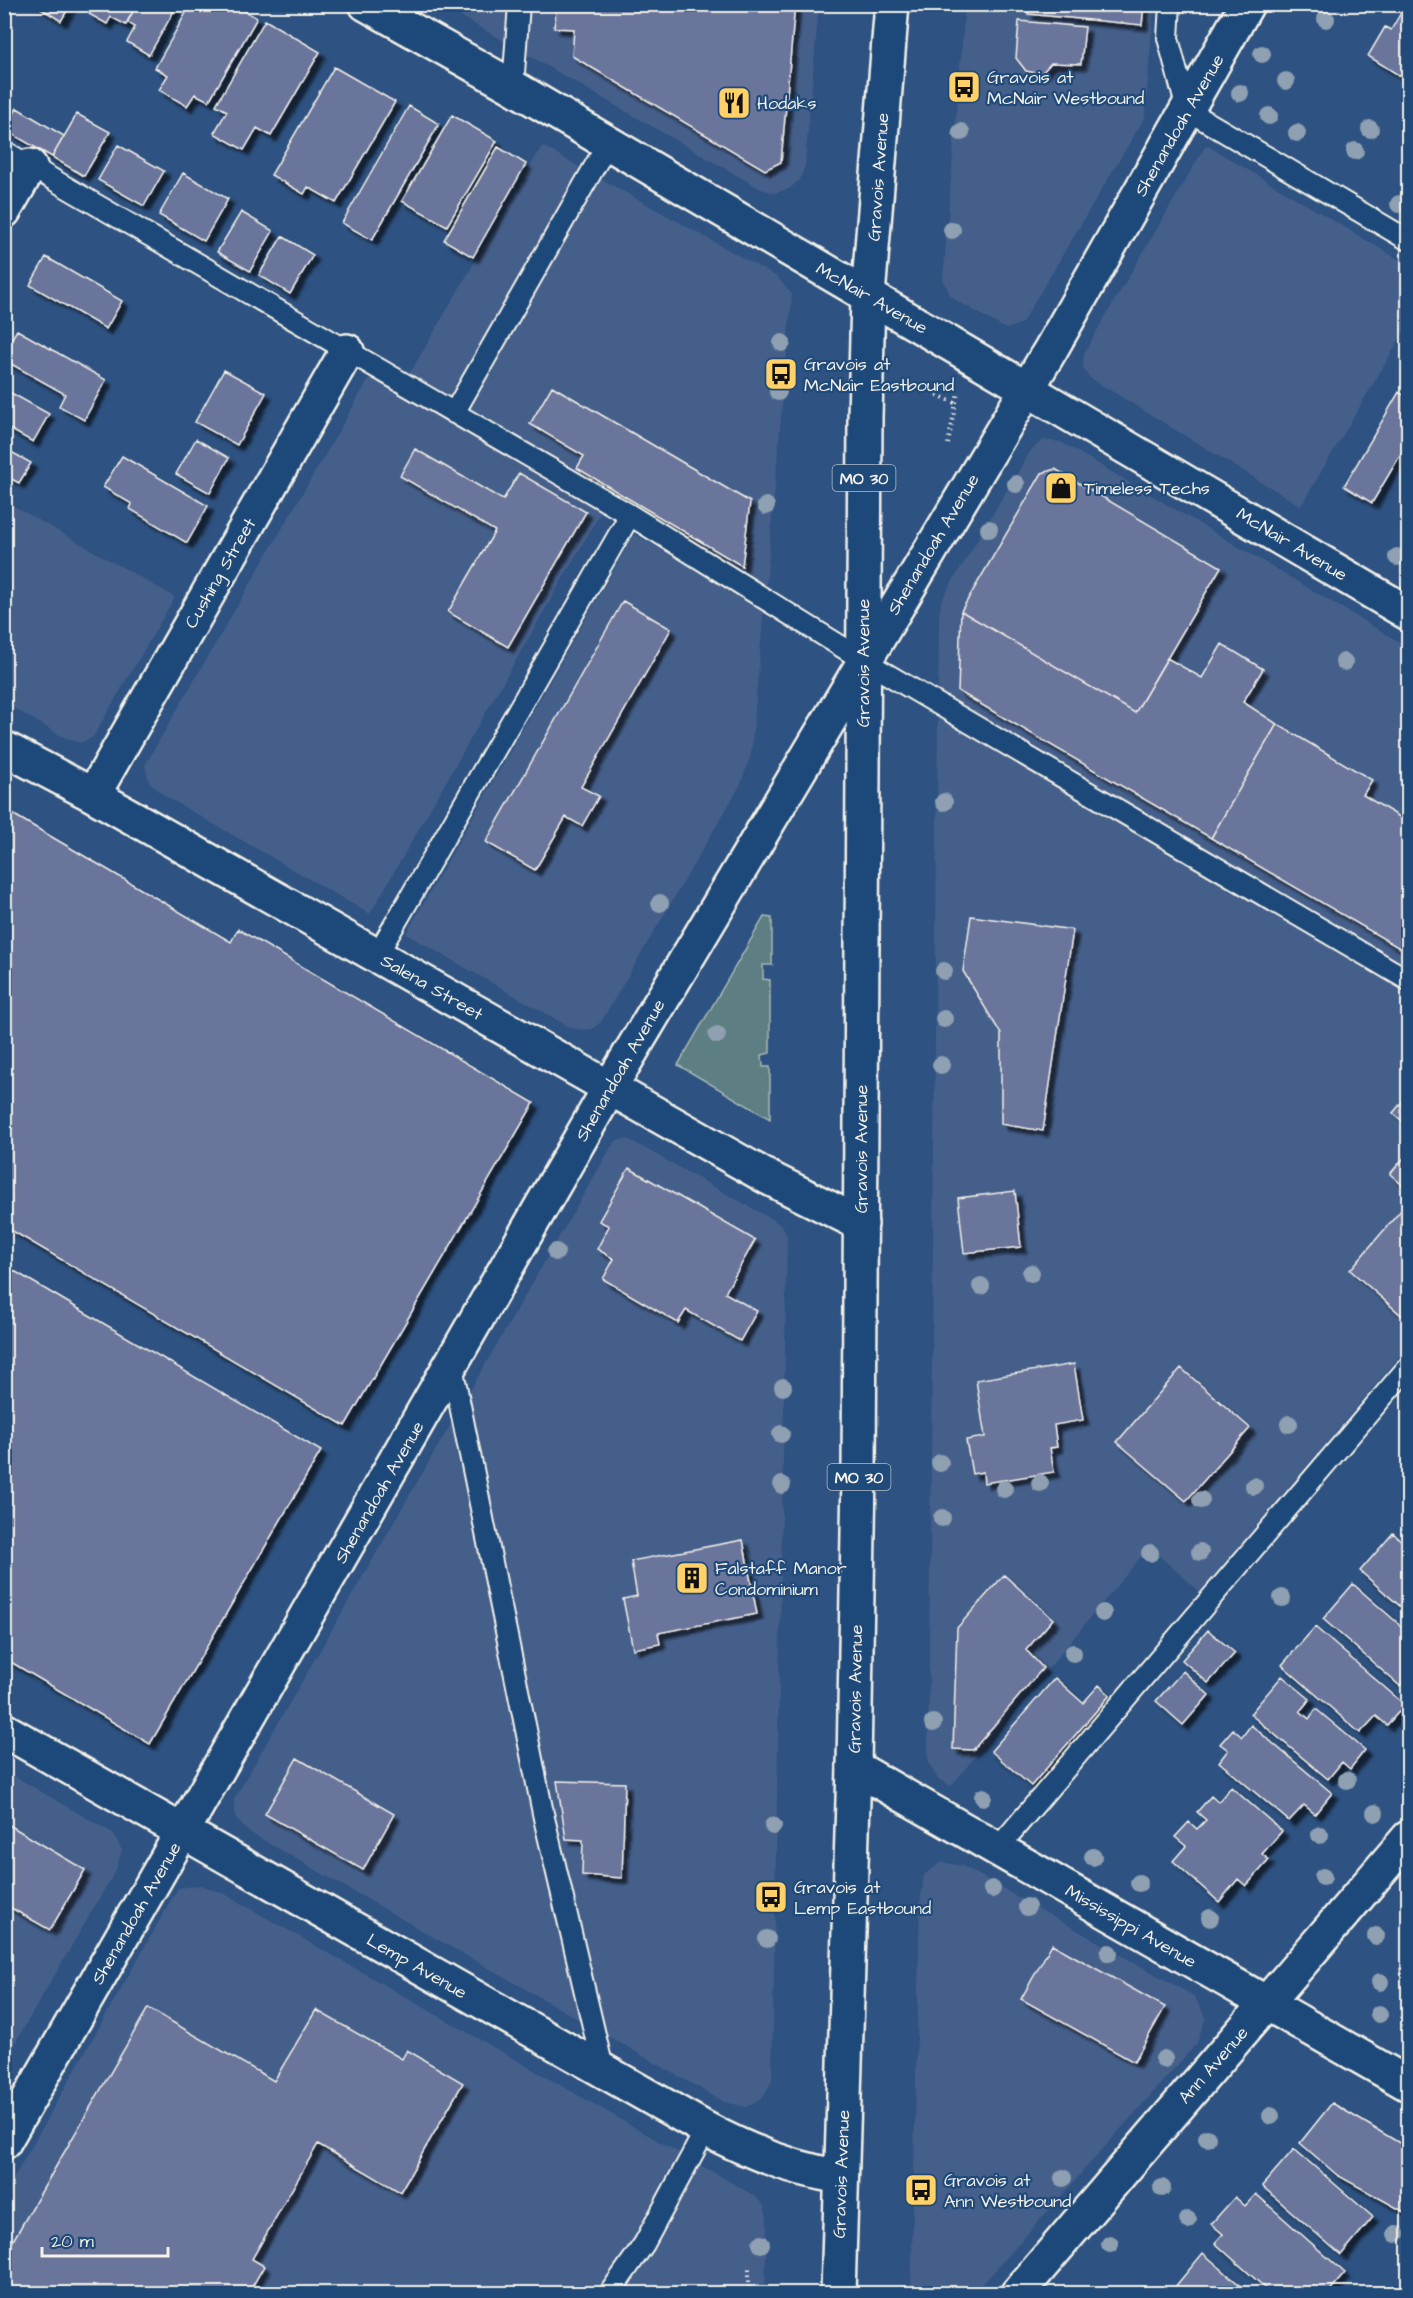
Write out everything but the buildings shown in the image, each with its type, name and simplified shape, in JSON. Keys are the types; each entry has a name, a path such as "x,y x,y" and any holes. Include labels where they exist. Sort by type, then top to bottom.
{"street":[{"name":"McNair Avenue","path":"366,4 1028,387 1408,613"},
{"name":"Gravois Avenue","path":"838,2294 854,1767 861,1224 863,660 868,296 892,4"},
{"name":"Shenandoah Avenue","path":"4,2142 452,1366 609,1088 1028,387 1246,4"},
{"path":"4,211 17,158"},
{"name":"Cushing Street","path":"93,795 347,351"},
{"name":"Salena Street","path":"4,748 93,795 767,1177 861,1224"},
{"name":"Lemp Avenue","path":"4,1730 706,2129 770,2159 807,2171 841,2177"},
{"name":"Mississippi Avenue","path":"854,1767 1408,2084"},
{"name":"Ann Avenue","path":"1017,2294 1408,1838"}],"lane":[{"path":"513,87 519,4"},
{"path":"1170,4 1168,38 1187,110 1408,240"},
{"path":"454,412 608,143"},
{"path":"17,158 630,515 863,660 1408,980"},
{"path":"377,956 630,515"},
{"path":"452,1366 544,1818 604,2073"},
{"path":"997,1849 1408,1367"},
{"path":"609,2294 644,2244 706,2129"}],"path":[{"path":"947,447 961,382"},
{"path":"937,396 955,403"},
{"path":"749,2268 749,2294"}],"shaded area":[{"path":"441,5 819,5 805,165 800,180 789,189 774,193 759,188"},
{"path":"965,5 1154,5 1145,117 1022,323 1006,329 957,301 950,295 943,280"},
{"path":"1206,145 1408,265 1408,325 1301,506 1090,378 1083,368 1084,353"},
{"path":"542,146 777,277 792,294 766,587 409,375"},
{"path":"370,377 601,512 370,914 165,796 149,782 145,765"},
{"path":"1043,440 1061,442 1408,647 1408,1346 1200,1592 1149,1547 951,1786 938,1779 928,1763 939,618 941,601 1031,450"},
{"path":"5,501 175,597 93,737 80,743 63,737 5,703"},
{"path":"634,534 764,608 751,754 741,784 601,1022 592,1029 581,1030 571,1028 406,934"},
{"path":"628,1139 775,1221 783,1227 787,1236 772,2080 764,2096 747,2107 724,2102 247,1831 235,1817 234,1799 611,1147 617,1140"},
{"path":"5,1771 113,1833 122,1850 116,1870 5,2060"},
{"path":"941,1862 963,1866 1194,1996 1206,2018 1197,2043 975,2293 911,2294 920,1904 924,1875"},
{"path":"200,1885 223,1893 755,2196 764,2206 767,2217 765,2293 5,2294 5,2193 178,1888"}],"green space":[{"path":"764,917 772,918 772,965 763,965 763,979 770,980 770,1053 762,1055 763,1067 770,1067 770,1119 678,1065"}],"place":[{"name":"Gravois at McNair Westbound","path":"964,87"},
{"name":"Hodaks","path":"734,103"},
{"name":"Gravois at McNair Eastbound","path":"781,374"},
{"name":"Timeless Techs","path":"1061,488"},
{"name":"Falstaff Manor Condominium","path":"692,1578"},
{"name":"Gravois at Lemp Eastbound","path":"771,1897"},
{"name":"Gravois at Ann Westbound","path":"921,2190"}]}
